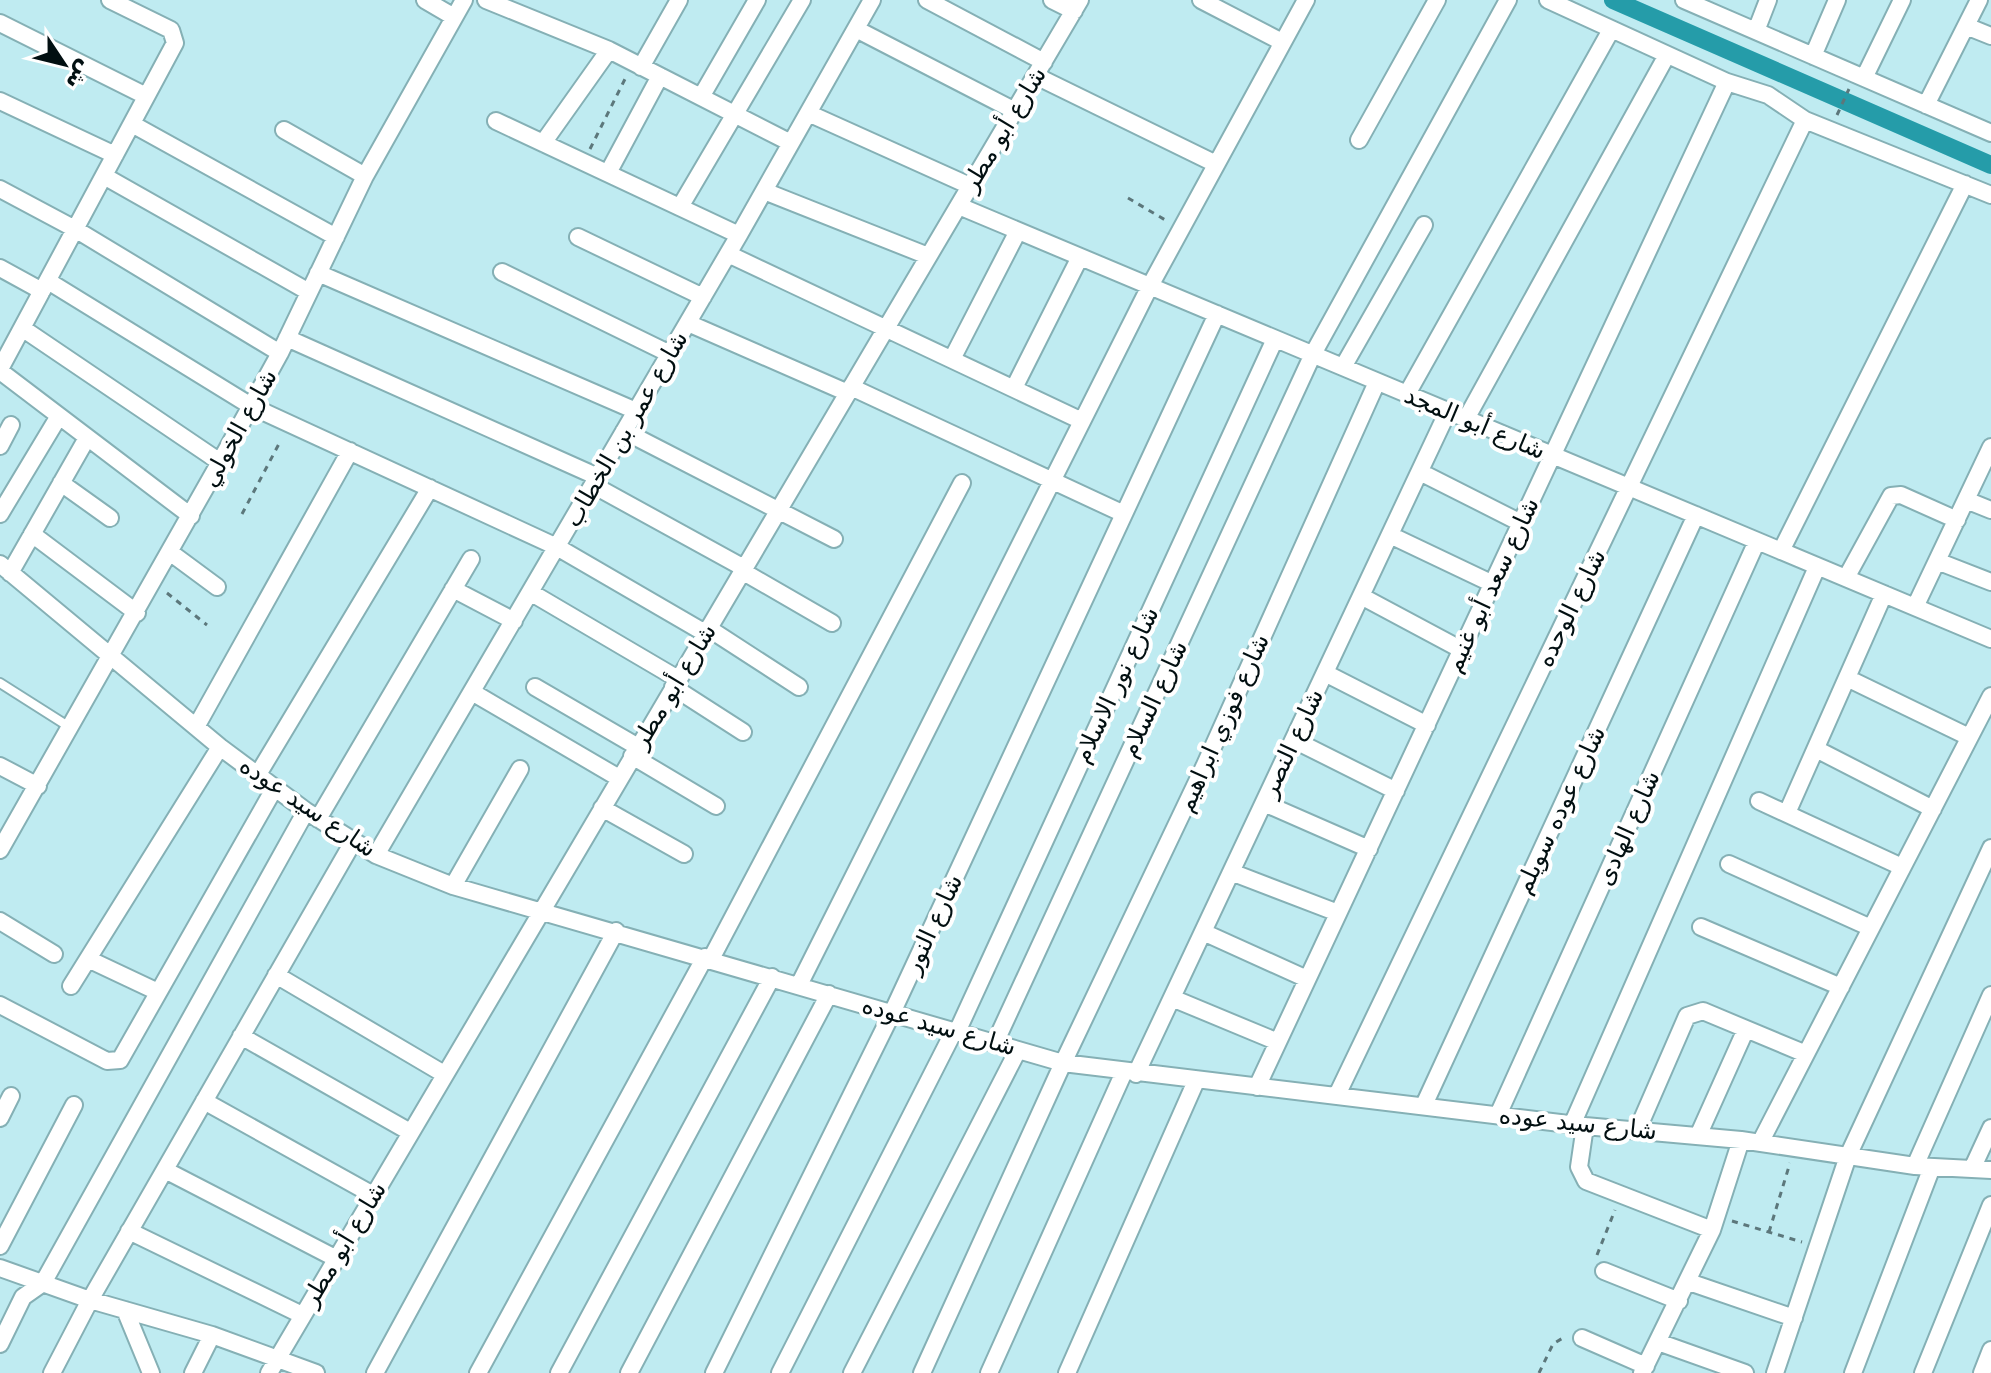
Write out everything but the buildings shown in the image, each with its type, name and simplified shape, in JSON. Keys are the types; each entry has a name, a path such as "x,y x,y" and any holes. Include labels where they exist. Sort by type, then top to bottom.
{"street":[{"path":"110,0 171,30 175,43 22,328 5,347 0,370 191,516"},
{"path":"425,0 454,17"},
{"name":"شارع الخولي","path":"1,848 171,553 283,345 365,176 464,0"},
{"path":"486,0 609,50 791,143"},
{"path":"637,65 679,0"},
{"path":"701,97 757,0"},
{"path":"680,207 802,0"},
{"name":"شارع عمر بن الخطاب","path":"376,855 688,323 872,0"},
{"path":"927,0 1040,69 1216,164"},
{"path":"1052,0 1077,6"},
{"path":"1201,0 1282,42"},
{"path":"799,985 1150,286 1306,0"},
{"path":"1359,140 1437,0"},
{"name":"شارع السلام","path":"995,1043 1313,354 1508,0"},
{"path":"1548,0 1727,82 1768,95 1805,120 1991,195"},
{"path":"1684,0 1991,133"},
{"path":"1756,31 1768,0"},
{"path":"1813,56 1837,0"},
{"path":"1859,76 1902,0"},
{"path":"1926,105 1979,0"},
{"name":"شارع أبو مطر","path":"273,1366 1077,6"},
{"path":"0,23 146,96"},
{"path":"1966,26 1991,36"},
{"path":"856,29 1015,111"},
{"path":"1407,394 1611,30"},
{"path":"543,143 609,50"},
{"path":"1466,419 1667,55"},
{"path":"608,173 660,76"},
{"name":"شارع سعد أبو غنيم","path":"1257,1087 1727,82"},
{"path":"0,101 115,155"},
{"path":"808,113 970,186"},
{"name":"شارع الوحده","path":"1337,1095 1805,120"},
{"path":"496,121 739,235"},
{"path":"132,124 336,237"},
{"path":"284,130 365,176"},
{"path":"104,176 309,292"},
{"path":"1781,551 1965,184"},
{"path":"0,189 283,345 595,481 832,623"},
{"path":"764,191 928,256"},
{"name":"شارع أبو المجد","path":"959,206 1991,639"},
{"path":"1343,367 1424,225"},
{"path":"952,359 1018,231"},
{"path":"578,237 703,297"},
{"path":"728,254 1082,421"},
{"path":"1014,388 1080,257"},
{"path":"0,268 45,286 251,406 557,547 799,687"},
{"path":"502,272 670,354"},
{"path":"318,273 636,411"},
{"name":"شارع النور","path":"714,1373 892,1013 1217,314"},
{"path":"688,323 850,390 1124,514"},
{"path":"22,328 220,462"},
{"name":"شارع نور الاسلام","path":"780,1373 955,1032 1275,339"},
{"name":"شارع فوزي ابراهيم","path":"922,1373 1063,1063 1204,767 1377,382"},
{"name":"شارع النصر","path":"989,1373 1130,1073 1172,998 1448,411"},
{"path":"0,514 59,416"},
{"path":"0,446 11,425"},
{"path":"624,431 834,539"},
{"path":"5,569 32,534 87,438"},
{"path":"1915,607 1991,447"},
{"path":"196,727 350,451"},
{"path":"1420,472 1521,523"},
{"path":"61,483 110,518"},
{"path":"478,1373 708,958 962,483"},
{"path":"257,776 430,488"},
{"path":"1846,578 1891,496 1901,495 1957,520"},
{"path":"1966,500 1991,510"},
{"name":"شارع عوده سويلم","path":"1424,1105 1696,515"},
{"path":"32,534 137,613"},
{"path":"1390,535 1493,584"},
{"name":"شارع الهادى","path":"1498,1115 1757,541"},
{"path":"171,553 217,587"},
{"path":"0,1344 23,1297 43,1283 312,815 471,559"},
{"path":"1937,561 1991,582"},
{"path":"1715,1223 1621,1195 1582,1177 1579,1167 1579,1126 1817,567"},
{"name":"شارع سيد عوده","path":"5,569 274,789 376,855 453,886 1063,1063 1579,1126 1741,1140 1924,1167 1991,1170"},
{"path":"453,589 514,621"},
{"path":"530,592 675,683 743,732"},
{"path":"1787,813 1884,594"},
{"path":"1361,596 1462,650"},
{"path":"1325,673 1427,725"},
{"path":"1847,678 1969,737"},
{"path":"535,687 716,806"},
{"path":"472,692 619,778"},
{"path":"1760,1143 1991,696"},
{"path":"1294,740 1396,791"},
{"path":"71,986 220,747"},
{"path":"1816,749 1933,809"},
{"path":"0,766 38,786"},
{"path":"453,886 520,769"},
{"path":"0,1005 114,1063 122,1057 274,789"},
{"path":"1759,801 1902,867"},
{"path":"1264,803 1369,849"},
{"path":"602,808 684,854"},
{"path":"52,1373 129,1231 353,842"},
{"path":"1775,1373 1848,1156 1991,848"},
{"path":"1729,864 1871,928"},
{"path":"1231,872 1338,913"},
{"path":"0,921 54,954"},
{"path":"1701,927 1841,987"},
{"path":"375,1373 616,931"},
{"path":"1203,932 1307,979"},
{"path":"88,959 158,992"},
{"path":"276,975 444,1074"},
{"path":"559,1373 772,977"},
{"path":"629,1373 829,994"},
{"path":"1853,1373 1924,1167 1991,995"},
{"path":"1172,998 1278,1042"},
{"path":"1637,1131 1690,1013 1703,1011 1806,1054"},
{"path":"1698,1136 1746,1029"},
{"path":"241,1036 410,1132"},
{"path":"852,1373 1018,1050"},
{"path":"1067,1373 1196,1081"},
{"path":"0,1118 11,1096"},
{"path":"204,1101 373,1195"},
{"path":"0,1246 74,1105"},
{"path":"1972,1169 1991,1128"},
{"path":"1582,1338 1644,1369 1689,1282 1715,1223 1741,1140"},
{"path":"165,1170 335,1258"},
{"path":"1923,1373 1991,1205"},
{"path":"129,1231 302,1315"},
{"path":"0,1268 90,1300 212,1335 273,1366 316,1373"},
{"path":"1604,1271 1679,1301"},
{"path":"1689,1282 1794,1318"},
{"path":"125,1310 151,1373"},
{"path":"193,1373 212,1335"},
{"path":"1658,1342 1745,1373"},
{"path":"1982,1373 1991,1350"}],"lane":[{"path":"0,683 72,728"}],"path":[{"path":"584,162 637,65"},
{"path":"1830,130 1859,76"},
{"path":"1128,198 1181,229"},
{"path":"242,514 290,422"},
{"path":"154,583 207,625"},
{"path":"1769,1232 1794,1148"},
{"path":"1604,1271 1595,1258 1621,1195"},
{"path":"1715,1223 1769,1232 1818,1246"},
{"path":"1539,1373 1557,1340 1569,1335 1582,1338"}],"waterway":[{"path":"1613,0 1991,165"}]}
